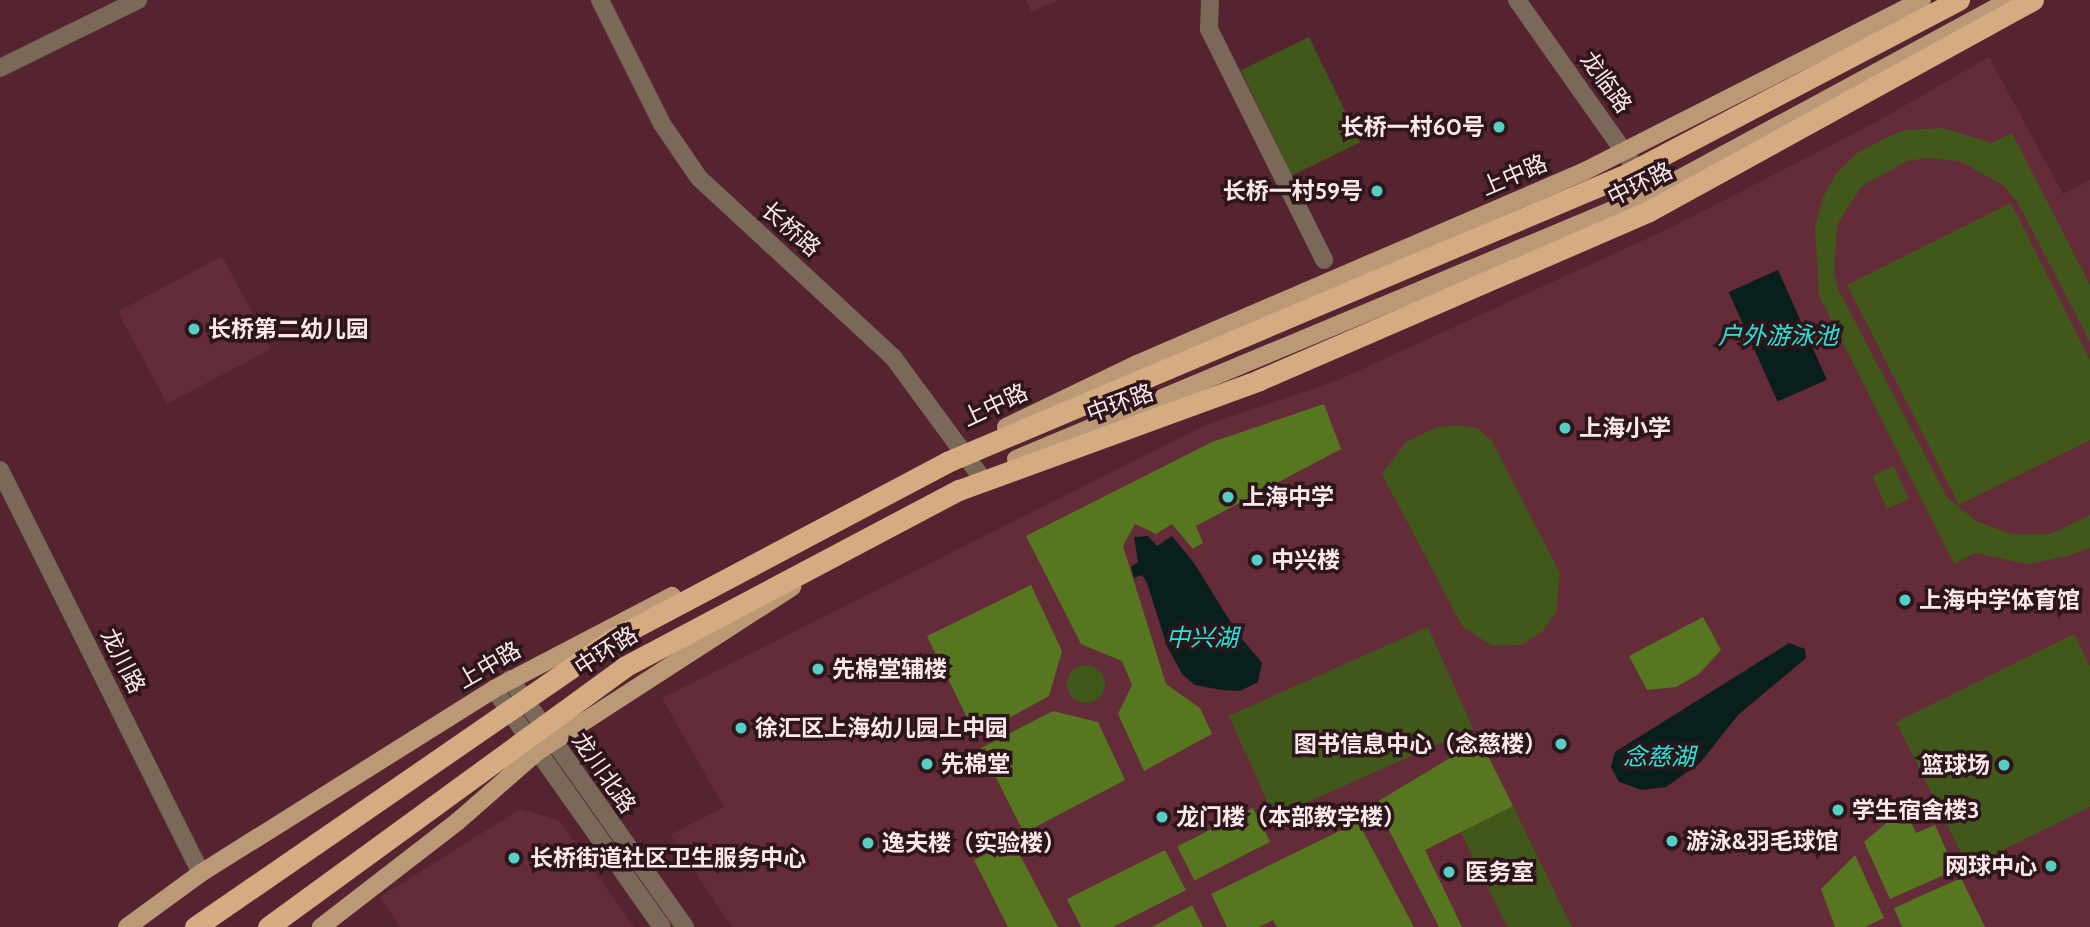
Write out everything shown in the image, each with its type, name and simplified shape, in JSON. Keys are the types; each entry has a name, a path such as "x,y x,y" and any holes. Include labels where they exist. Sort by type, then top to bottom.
{"highway":[{"name":"中环路","path":"195,927 613,639 947,462 1627,174 1959,0"},
{"name":"中环路","path":"268,927 624,667 959,490 1259,380 1649,211 2033,0"}],"main road":[{"name":"上中路","path":"127,927 201,873 510,679 962,448 1137,364 1626,152 1923,0"},
{"path":"321,927 457,822 544,746 935,494 1653,193 2010,0"}],"street":[{"path":"0,68 138,0"},
{"name":"长桥路","path":"600,0 662,124 699,178 869,331 917,385 979,474"},
{"path":"1210,0 1209,29 1324,260"},
{"name":"龙临路","path":"1517,0 1653,193"},
{"name":"龙川路","path":"0,470 201,873"},
{"name":"龙川北路","path":"510,679 544,746 662,927"},
{"name":"龙川北路","path":"494,689 544,746 685,927"}],"shaded area":[{"path":"1027,0 1059,0 1031,12"},
{"name":"上海中学","path":"1989,57 2063,194 2090,180 2090,927 732,927 670,835 724,807 662,698 1205,425 1336,381 1670,228 1876,122"},
{"name":"长桥第二幼儿园","path":"222,256 271,349 167,404 118,311"},
{"name":"长桥街道社区卫生服务中心","path":"520,809 559,820 634,927 400,927 380,897"}],"green space":[{"path":"1309,37 1360,142 1292,175 1241,70"},
{"path":"1943,128 1992,143 2012,133 2090,285 2090,342 2019,205 2004,186 1960,161 1926,158 1907,161 1862,186 1837,225 1834,273 1838,289 1947,497 1976,521 2011,534 2050,534 2090,515 2090,548 2067,556 2028,564 1975,553 1954,564 1819,296 1815,227 1823,197 1836,174 1857,153 1889,136 1906,130"},
{"path":"2011,203 2090,360 2090,440 1959,505 1847,285"},
{"path":"1324,404 1341,449 1196,526 1203,543 1193,549 1172,524 1156,534 1135,524 1123,546 1166,684 1200,708 1212,734 1144,771 1118,714 1132,685 1122,661 1081,644 1026,536 1212,442"},
{"path":"1460,425 1479,429 1492,441 1560,573 1556,613 1542,632 1521,645 1492,646 1462,626 1382,474 1407,441 1438,427"},
{"path":"1894,466 1909,499 1887,509 1872,476"},
{"path":"1031,585 1062,651 1049,696 976,736 927,636"},
{"path":"1703,617 1721,650 1699,674 1676,687 1647,690 1629,656"},
{"path":"1428,627 1473,728 1274,817 1229,716"},
{"name":"篮球场","path":"2074,634 2090,666 2090,807 1968,867 1896,722"},
{"path":"1086,665 1099,671 1105,684 1099,697 1086,703 1073,697 1067,684 1073,671"},
{"path":"1053,711 1098,722 1125,780 1024,833 981,748"},
{"path":"1480,740 1513,806 1425,850 1462,927 1439,927 1375,803"},
{"path":"1513,806 1572,927 1507,927 1461,832"},
{"path":"1253,808 1270,842 1195,880 1177,847"},
{"path":"1904,808 1916,833 1935,825 1955,870 1890,899 1864,842"},
{"path":"1358,822 1414,927 1277,927 1273,920 1259,927 1227,927 1211,894"},
{"path":"1012,840 1058,927 1008,927 974,860"},
{"path":"1165,850 1186,890 1113,927 1081,927 1067,899"},
{"path":"1855,855 1884,918 1865,927 1835,927 1821,889"},
{"path":"1961,878 1985,927 1902,927 1894,908"},
{"path":"1192,905 1203,927 1152,927"}],"water":[{"name":"户外游泳池","path":"1778,270 1827,380 1777,402 1729,292"},
{"name":"中兴湖","path":"1148,536 1157,546 1172,536 1194,563 1238,634 1262,663 1258,682 1240,691 1222,690 1195,685 1182,674 1167,646 1147,583 1142,575 1134,578 1131,567 1138,562 1134,537"},
{"name":"念慈湖","path":"1789,643 1805,649 1806,658 1738,715 1700,763 1666,787 1642,790 1619,782 1611,767 1615,752"}],"place":[{"name":"长桥一村60号","path":"1499,127"},
{"name":"长桥一村59号","path":"1377,191"},
{"name":"长桥第二幼儿园","path":"194,329"},
{"name":"上海小学","path":"1565,428"},
{"name":"上海中学","path":"1228,497"},
{"name":"中兴楼","path":"1257,560"},
{"name":"上海中学体育馆","path":"1905,600"},
{"name":"先棉堂辅楼","path":"818,669"},
{"name":"徐汇区上海幼儿园上中园","path":"741,728"},
{"name":"图书信息中心（念慈楼）","path":"1561,744"},
{"name":"先棉堂","path":"927,764"},
{"name":"篮球场","path":"2004,765"},
{"name":"学生宿舍楼3","path":"1838,810"},
{"name":"龙门楼（本部教学楼）","path":"1162,817"},
{"name":"游泳&羽毛球馆","path":"1672,841"},
{"name":"逸夫楼（实验楼）","path":"868,843"},
{"name":"长桥街道社区卫生服务中心","path":"514,858"},
{"name":"网球中心","path":"2051,866"},
{"name":"医务室","path":"1449,872"}]}
